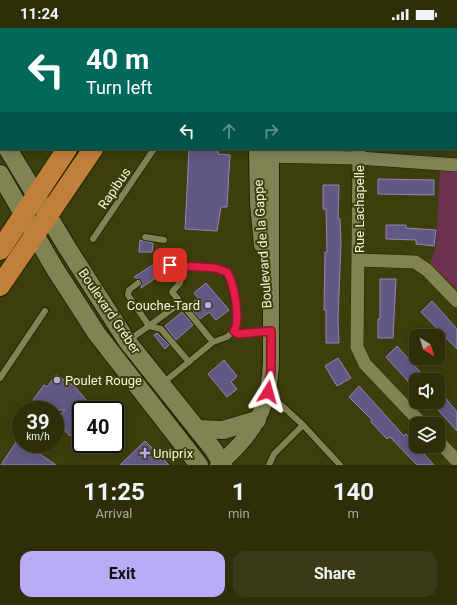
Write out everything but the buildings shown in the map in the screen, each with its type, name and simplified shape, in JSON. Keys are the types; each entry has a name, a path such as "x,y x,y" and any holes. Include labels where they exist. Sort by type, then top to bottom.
{"main road":[{"name":"Boulevard Gréber","path":"9,150 48,216 127,341 197,429 221,464"},
{"path":"0,250 66,150"},
{"path":"0,286 92,150"},
{"name":"Boulevard Gréber","path":"0,174 35,235 105,345 199,465"},
{"path":"197,429 223,430 257,420"}],"street":[{"path":"264,153 359,154 457,165"},
{"name":"Boulevard de la Gappe","path":"221,464 237,449 257,420 266,398 271,363 264,153"},
{"name":"Rue Lachapelle","path":"359,154 357,347 360,355 371,371 415,417"},
{"name":"Rue Lachapelle","path":"359,260 415,262 427,270 457,301"},
{"path":"445,448 457,461"}],"lane":[{"name":"Rapibus","path":"94,239 153,150"},
{"path":"145,237 164,240"},
{"path":"160,269 170,265 185,265 218,268 229,275 238,320 234,331 227,337 213,342 162,384"},
{"path":"185,265 180,283 172,292 213,342"},
{"path":"138,283 129,290 128,294 141,315 149,326 161,329 189,362"},
{"path":"127,341 180,303"},
{"path":"0,378 45,311"},
{"path":"234,331 238,334 270,331"},
{"path":"266,398 279,403 303,425 339,464"},
{"path":"269,465 274,454 303,425"}],"shaded area":[{"path":"440,168 457,169 457,290 430,263 436,247"}],"place":[{"name":"Couche-Tard","path":"208,305"},
{"name":"Poulet Rouge","path":"57,380"},
{"name":"Uniprix","path":"145,453"}],"route":[{"path":"170,265 215,268 222,269 227,272 232,282 238,320 234,331 235,333 271,331 271,371 268,392"}]}
